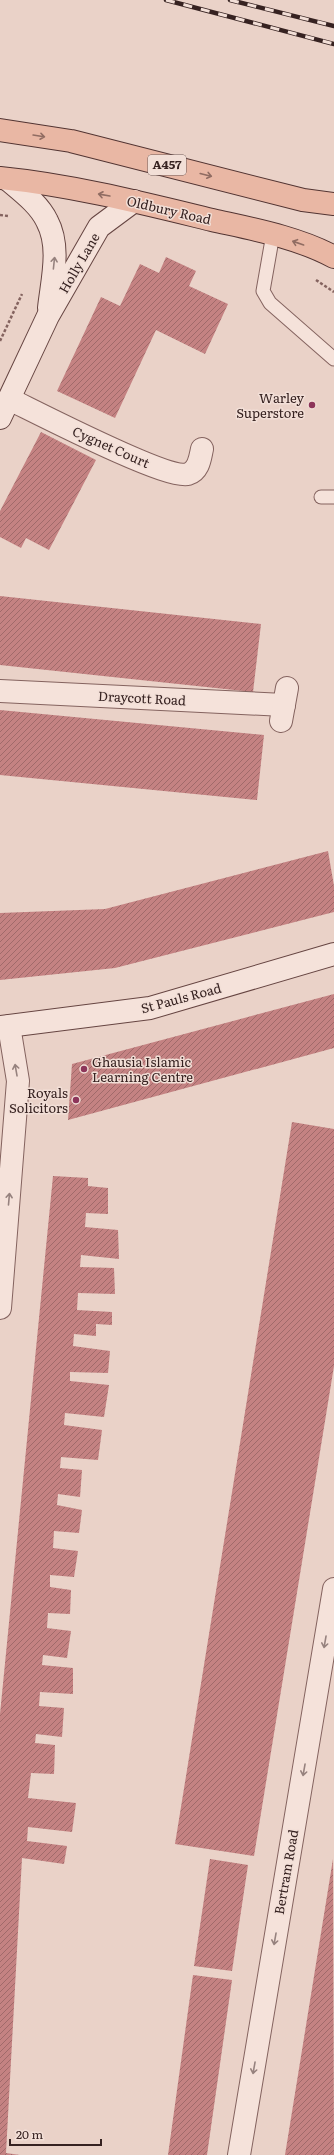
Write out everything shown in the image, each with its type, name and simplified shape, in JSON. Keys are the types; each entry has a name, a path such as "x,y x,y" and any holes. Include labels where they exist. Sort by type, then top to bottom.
{"main road":[{"name":"A457","path":"0,130 71,141 303,200 334,204"},
{"name":"Oldbury Road","path":"4,178 134,201 273,234 334,257"}],"street":[{"name":"Holly Lane","path":"4,178 34,204 47,221 55,248 48,316"},
{"name":"Holly Lane","path":"4,409 48,316 99,228 134,201"},
{"name":"Cygnet Court","path":"4,409 181,476 190,474 198,467 202,449"},
{"name":"Draycott Road","path":"0,691 284,705"},
{"name":"St Pauls Road","path":"5,1026 150,1008 334,954"},
{"path":"0,1308 18,1081 5,1026"},
{"name":"Bertram Road","path":"239,2155 334,1589"}],"lane":[{"path":"273,234 263,291 270,303 334,359"}],"path":[{"path":"0,341 25,288"}],"building":[{"path":"166,257 196,271 189,286 228,304 205,354 156,330 115,418 57,391 101,297 120,306 140,264 159,273"},
{"path":"41,432 96,460 49,550 26,538 21,548 0,537 0,511"},
{"path":"0,596 261,624 253,692 0,665"},
{"path":"0,710 264,735 257,800 0,775"},
{"path":"328,851 334,886 334,912 115,968 0,980 0,913 105,909"},
{"path":"334,994 334,1048 68,1120 72,1064"},
{"path":"292,1122 334,1129 334,1366 254,1856 175,1844"},
{"path":"53,1176 88,1178 88,1186 108,1188 108,1214 86,1213 85,1227 118,1230 119,1259 81,1255 80,1267 114,1268 115,1294 78,1293 77,1310 112,1312 112,1325 96,1324 96,1336 74,1334 73,1346 110,1351 108,1373 70,1372 70,1381 109,1385 104,1417 65,1413 64,1425 102,1430 98,1460 61,1457 60,1468 82,1470 80,1497 58,1494 57,1505 82,1510 79,1533 54,1531 53,1548 78,1551 74,1577 50,1575 50,1587 71,1590 70,1614 48,1613 47,1628 71,1631 67,1658 43,1655 42,1665 73,1668 73,1694 40,1692 39,1706 64,1708 62,1737 36,1734 35,1743 55,1745 54,1774 31,1773 28,1798 76,1803 72,1832 28,1827 27,1841 67,1846 64,1864 22,1858 6,2153 20,2155 0,2155 0,1714"},
{"path":"210,1859 248,1865 232,1971 194,1966"},
{"path":"333,1859 334,2155 285,2155"},
{"path":"193,1975 232,1980 207,2155 168,2155"}],"railway":[{"path":"166,0 334,44"},
{"path":"230,0 334,26"}],"place":[{"name":"Warley Superstore","path":"312,405"},
{"name":"Ghausia Islamic Learning Centre","path":"84,1069"},
{"name":"Royals Solicitors","path":"76,1100"}]}
